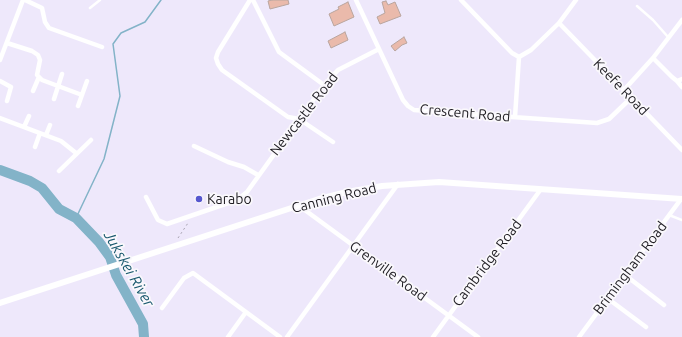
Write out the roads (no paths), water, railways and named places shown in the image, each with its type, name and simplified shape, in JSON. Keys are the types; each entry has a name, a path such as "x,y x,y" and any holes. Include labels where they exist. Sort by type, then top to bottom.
{"main road":[{"name":"Canning Road","path":"0,303 298,206 347,192 398,184 438,182 681,199"}],"street":[{"path":"0,60 24,0 42,8 45,22 49,28 102,47"},
{"path":"324,85 279,52 252,0 218,52 216,58 218,64 222,70 288,117 299,119 333,142"},
{"name":"Crescent Road","path":"356,0 403,100 411,108 418,111 602,123 614,115 631,98"},
{"path":"461,0 512,53 519,57"},
{"path":"519,57 531,50 560,23 576,0"},
{"path":"624,90 653,58 682,20"},
{"name":"Keefe Road","path":"560,23 682,150"},
{"path":"7,43 32,51 38,55 40,60 37,72 39,78 33,91"},
{"name":"Newcastle Road","path":"146,197 155,217 163,224 171,224 237,200 247,192 324,85 341,67 378,49"},
{"path":"515,117 519,57"},
{"path":"653,58 672,77 680,80 682,87"},
{"path":"54,100 62,74"},
{"path":"39,78 82,95"},
{"path":"0,81 11,87 7,101"},
{"path":"78,106 87,81"},
{"path":"24,127 29,116"},
{"path":"0,118 68,145 76,154"},
{"path":"35,147 50,125"},
{"path":"59,171 91,140"},
{"path":"194,146 228,162 244,167 258,175"},
{"path":"287,337 354,247 398,184"},
{"name":"Cambridge Road","path":"433,337 541,189"},
{"name":"Brimingham Road","path":"579,337 681,199"},
{"name":"Grenville Road","path":"298,206 478,337"},
{"path":"162,308 184,278 190,273 198,276 280,337"},
{"path":"625,275 664,305"},
{"path":"607,298 646,327"},
{"path":"228,337 246,312"}],"lane":[{"path":"90,8 100,0"},
{"path":"637,6 653,20 668,37"},
{"path":"670,215 682,220"}],"waterway":[{"path":"76,218 104,159 120,96 113,44 121,33 145,22 161,0"},
{"name":"Jukskei River","path":"0,170 30,181 42,188 59,209 76,218 99,242 110,257 116,275 143,324 144,337"}],"place":[{"name":"Karabo","path":"199,199"}]}
